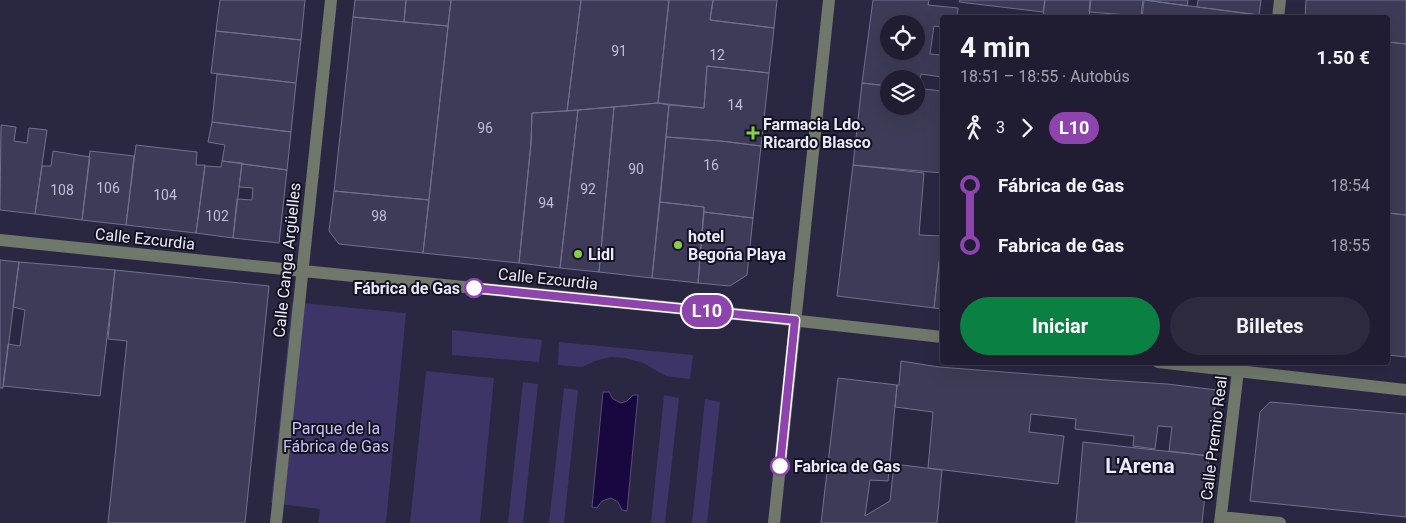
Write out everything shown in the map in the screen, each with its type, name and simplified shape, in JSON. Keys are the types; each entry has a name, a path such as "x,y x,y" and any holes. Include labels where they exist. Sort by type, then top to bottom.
{"street":[{"name":"Calle Canga Argüelles","path":"276,523 331,0"},
{"path":"774,523 795,320 800,289 828,0"},
{"path":"1278,15 1280,0"},
{"name":"Calle Ezcurdia","path":"0,240 302,272 795,320 940,337"},
{"path":"1207,365 1239,367 1406,390"},
{"name":"Calle Premio Real","path":"1239,367 1220,520 1280,523"}],"green space":[{"name":"Parque de la Fábrica de Gas","path":"292,302 406,313 386,523 318,523 320,509 271,503"},
{"path":"452,330 542,340 539,362 452,355"},
{"path":"559,342 693,355 690,379 666,376 643,363 625,358 611,357 582,367 558,365"},
{"path":"426,371 494,378 480,523 410,523"},
{"path":"523,382 538,384 523,523 508,523"},
{"path":"564,388 578,390 564,523 549,523"},
{"path":"664,395 679,398 665,523 651,523"},
{"path":"705,399 720,402 707,523 692,523"}],"shaded area":[{"path":"603,392 609,392 613,399 621,403 627,401 633,395 638,395 627,511 622,510 618,502 611,498 602,501 597,508 592,507"}],"building":[{"path":"220,0 305,0 301,40 216,31"},
{"path":"355,0 406,0 404,22 353,17"},
{"path":"406,0 451,0 448,26 404,22"},
{"path":"451,0 581,0 567,111 532,113 531,143 519,263 423,253"},
{"path":"581,0 669,0 658,103 567,111"},
{"path":"669,0 713,0 710,20 774,28 769,73 707,66 704,108 658,103"},
{"path":"713,0 777,0 774,28 710,20"},
{"path":"873,0 929,0 928,5 958,8 957,15 940,15 940,27 934,26 930,54 940,55 940,77 925,75 925,70 880,70 880,85 862,83"},
{"path":"960,0 1045,0 1043,12 959,2"},
{"path":"1045,0 1091,0 1089,15 1043,15"},
{"path":"1090,0 1143,0 1141,15 1089,12"},
{"path":"1144,0 1259,15 1142,15"},
{"path":"1146,0 1188,0 1187,6"},
{"path":"1198,0 1261,0 1259,15 1197,7"},
{"path":"1306,0 1406,0 1406,44 1390,42 1390,15 1305,15"},
{"path":"353,17 448,26 429,200 334,191"},
{"path":"216,31 301,40 296,83 211,73"},
{"path":"1390,42 1406,44 1406,215 1390,213"},
{"path":"707,66 769,73 761,146 666,137 669,105 704,108"},
{"path":"217,74 296,83 291,132 212,122"},
{"path":"862,83 880,85 880,115 925,115 925,89 940,91 940,173 853,165"},
{"path":"658,103 669,105 652,278 599,272 614,107"},
{"path":"614,107 599,272 560,268 578,110"},
{"path":"578,110 560,268 519,263 531,143 532,113"},
{"path":"212,122 291,132 287,170 222,161 225,145 208,142"},
{"path":"1,125 16,127 14,141 27,143 29,128 47,130 35,214 0,210"},
{"path":"666,137 761,146 753,218 704,212 704,207 660,202"},
{"path":"136,145 197,152 196,165 205,165 196,233 126,225"},
{"path":"53,151 90,157 82,220 35,214 42,166 51,166"},
{"path":"90,151 134,156 126,225 82,220"},
{"path":"222,161 242,163 233,238 196,233 205,166 221,167"},
{"path":"242,164 287,170 279,243 233,238 237,199 252,200 253,188 239,187"},
{"path":"853,165 924,173 919,235 940,236 940,254 934,308 837,296"},
{"path":"334,191 429,200 423,253 339,244 329,231"},
{"name":"hotel Begoña Playa","path":"660,202 704,207 698,283 652,278"},
{"path":"704,212 753,218 747,275 730,286 698,283"},
{"path":"1390,213 1406,215 1406,357 1390,355"},
{"path":"0,260 19,262 3,388 0,388"},
{"path":"939,261 940,261 940,309 934,308"},
{"path":"19,262 115,270 100,396 3,386 8,344 20,346 25,310 13,307"},
{"path":"115,270 269,286 245,523 108,523 127,341 108,339"},
{"path":"901,361 939,367 1167,384 1217,390 1209,456 1169,451 1172,427 1158,426 1155,449 1133,446 1134,436 1075,429 1076,419 1031,414 1029,432 1064,436 1058,484 928,468 933,412 895,407"},
{"path":"838,378 897,385 888,481 870,480 865,516 890,501 894,464 942,470 937,523 821,523"},
{"path":"1270,402 1406,414 1406,517 1250,501 1260,412"},
{"path":"1083,442 1209,456 1202,523 1076,523"}],"bus line":[{"name":"L10","path":"474,288 795,320 780,466"}],"place":[{"name":"Farmacia Ldo. Ricardo Blasco","path":"753,133"},
{"name":"hotel Begoña Playa","path":"678,245"},
{"name":"Lidl","path":"578,254"},
{"name":"Fábrica de Gas","path":"474,288"},
{"name":"Fabrica de Gas","path":"780,466"}],"district":[{"name":"L'Arena","path":"1140,466"}]}
